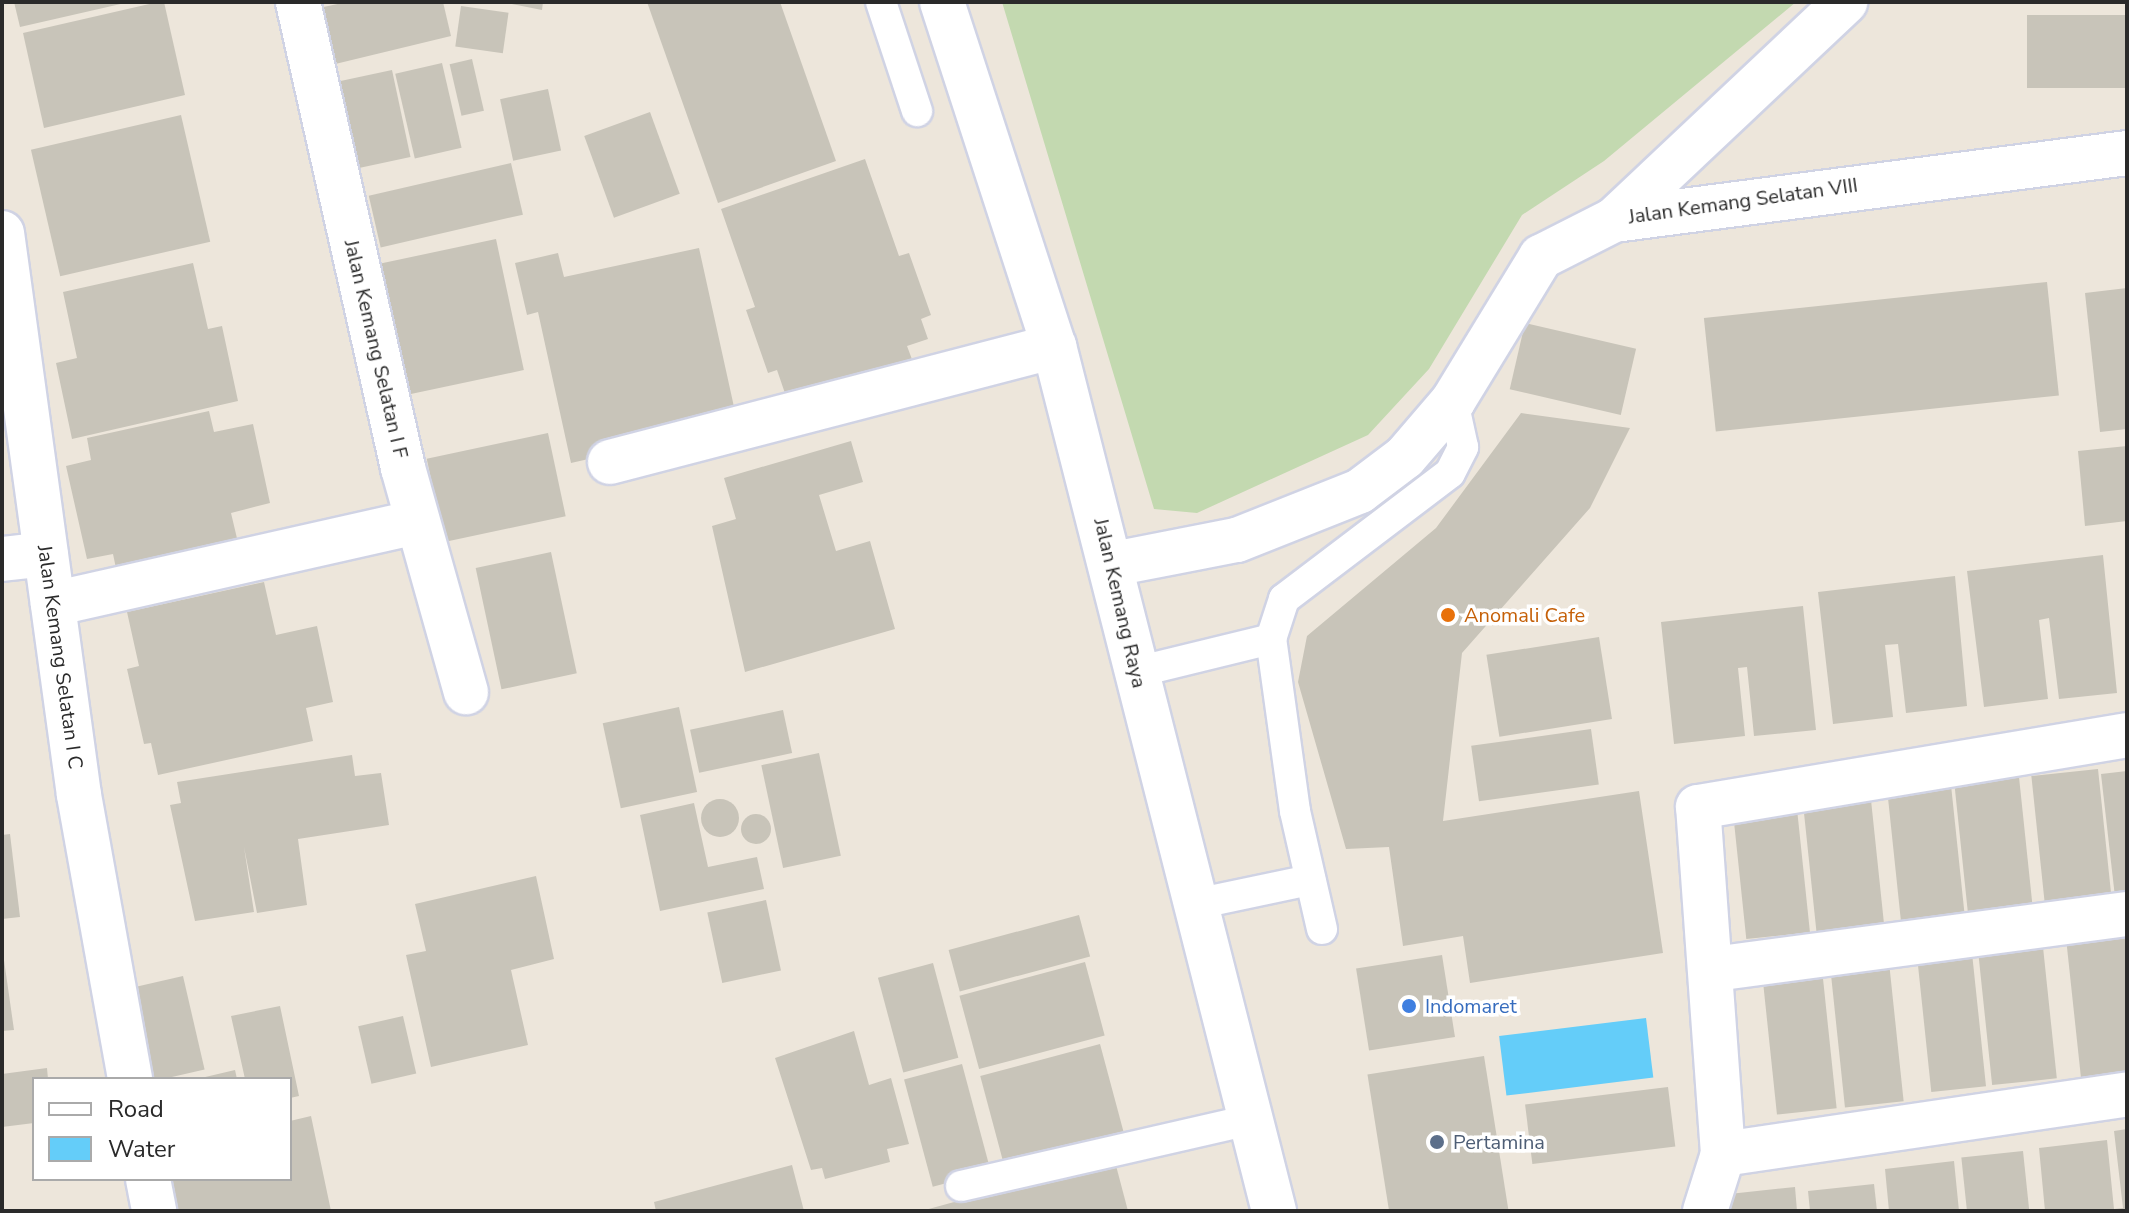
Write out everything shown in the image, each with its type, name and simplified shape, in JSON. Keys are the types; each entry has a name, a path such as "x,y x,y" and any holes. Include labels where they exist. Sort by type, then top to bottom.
{"street":[{"name":"Jalan Kemang Selatan I F","path":"298,2 417,522 466,692"},
{"name":"Jalan Kemang Raya","path":"942,2 1054,346 1113,564 1191,905 1274,1211"},
{"path":"1614,220 1845,2"},
{"name":"Jalan Kemang Selatan VIII","path":"1113,564 1300,520 1360,491 1405,457 1453,401 1541,257 1614,220 2127,153"},
{"name":"Jalan Kemang Selatan I C","path":"2,233 53,604 130,1077"},
{"path":"610,462 1054,346"},
{"path":"53,604 417,522"},
{"path":"2,559 46,554"},
{"path":"1705,1211 1723,1154 1714,969 1694,820 1704,803 2127,735"},
{"path":"1714,969 2127,914"},
{"path":"1723,1154 2127,1094"},
{"path":"148,1181 154,1211"}],"lane":[{"path":"881,2 917,111"},
{"path":"1322,929 1310,880 1271,639 1284,599 1450,473 1463,447 1453,401"},
{"path":"1136,672 1271,639"},
{"path":"1191,905 1310,880"},
{"path":"961,1186 1250,1120"}],"green space":[{"path":"1002,2 1796,2 1604,161 1522,215 1429,369 1368,435 1197,513 1154,509"}],"water":[{"path":"1646,1018 1653,1078 1506,1096 1499,1036"}],"building":[{"path":"14,2 124,2 125,3 20,27"},
{"path":"164,2 185,95 44,128 23,33"},
{"path":"347,2 443,2 451,36 327,66 314,9"},
{"path":"502,2 543,2 542,10"},
{"path":"647,2 780,2 836,161 718,203"},
{"path":"461,6 509,13 503,53 455,47"},
{"path":"2027,15 2127,15 2127,88 2027,88"},
{"path":"472,59 484,111 462,116 450,64"},
{"path":"442,63 462,148 415,159 395,74"},
{"path":"392,70 411,157 345,171 326,84"},
{"path":"548,89 561,151 513,161 500,99"},
{"path":"650,112 680,194 614,218 584,136"},
{"path":"181,115 210,242 60,276 31,150"},
{"path":"865,159 899,256 909,253 931,315 921,319 928,339 907,346 913,362 789,405 777,370 768,373 746,310 755,307 721,209"},
{"path":"511,163 523,215 381,247 369,196"},
{"path":"496,239 524,370 397,397 369,266"},
{"path":"699,248 738,425 571,463 538,312 527,315 515,263 558,253 564,277"},
{"path":"193,263 208,329 222,326 238,401 72,439 56,363 77,358 63,292"},
{"path":"2047,282 2059,395 1716,431 1704,318"},
{"path":"2127,288 2127,429 2100,432 2085,293"},
{"path":"1525,323 1636,349 1621,415 1510,389"},
{"path":"209,411 214,432 253,424 270,503 231,513 240,551 118,578 113,554 87,559 66,466 91,460 87,438"},
{"path":"1521,413 1630,428 1590,508 1462,653 1443,821 1639,791 1663,953 1470,983 1463,936 1403,946 1389,847 1346,849 1298,682 1307,636 1436,528"},
{"path":"548,433 566,516 444,542 427,459"},
{"path":"851,441 863,482 819,495 836,551 870,541 895,629 745,672 712,526 736,519 724,478"},
{"path":"2127,446 2127,521 2085,526 2078,451"},
{"path":"551,552 577,673 501,689 476,568"},
{"path":"2103,555 2117,693 2059,699 2049,618 2039,620 2048,699 1984,707 1967,571"},
{"path":"1955,576 1967,706 1906,713 1898,644 1885,645 1893,717 1833,724 1818,592"},
{"path":"264,582 276,635 317,626 333,702 306,708 313,741 158,775 151,743 144,744 127,669 139,666 127,612"},
{"path":"1803,606 1816,730 1754,736 1747,667 1738,668 1745,736 1674,744 1661,622"},
{"path":"1599,637 1612,719 1499,737 1486,655"},
{"path":"679,707 697,792 621,808 603,723"},
{"path":"783,710 792,753 699,773 690,730"},
{"path":"1591,729 1599,784 1479,801 1471,746"},
{"path":"819,753 841,856 783,868 761,765"},
{"path":"352,755 355,776 381,773 389,825 298,839 307,905 257,913 244,847 254,912 195,921 170,805 181,803 177,782"},
{"path":"2098,769 2112,899 2045,906 2031,776"},
{"path":"2127,771 2127,896 2115,897 2101,774"},
{"path":"2019,777 2033,910 1968,917 1954,784"},
{"path":"1951,785 1965,920 1902,927 1887,792"},
{"path":"720,799 734,804 739,818 734,832 720,837 706,832 701,818 706,804"},
{"path":"1871,800 1884,927 1817,934 1803,807"},
{"path":"694,803 708,867 757,857 764,889 660,911 640,815"},
{"path":"1797,809 1810,932 1746,939 1733,816"},
{"path":"756,814 762,815 770,823 770,835 762,843 756,844 750,843 742,835 741,829 742,823 750,815"},
{"path":"10,834 20,917 2,919 2,835"},
{"path":"536,876 554,959 511,970 528,1045 431,1067 406,955 426,951 415,904"},
{"path":"766,900 781,970 722,983 707,912"},
{"path":"1079,915 1090,957 960,991 949,950"},
{"path":"2127,931 2127,1073 2081,1078 2066,938"},
{"path":"2,946 14,1030 2,1031"},
{"path":"2043,947 2057,1078 1992,1085 1978,954"},
{"path":"1972,953 1986,1086 1931,1092 1917,959"},
{"path":"1442,955 1455,1037 1369,1051 1356,969"},
{"path":"1085,962 1105,1035 979,1069 959,996"},
{"path":"1889,962 1904,1101 1845,1107 1830,968"},
{"path":"933,963 958,1058 903,1072 878,978"},
{"path":"1822,969 1837,1108 1777,1115 1762,975"},
{"path":"183,976 205,1070 172,1077 148,1077 127,989"},
{"path":"280,1006 299,1096 292,1098 292,1077 245,1077 231,1016"},
{"path":"403,1016 416,1073 371,1084 358,1026"},
{"path":"854,1031 869,1085 891,1078 909,1144 887,1149 890,1162 825,1179 822,1168 811,1170 775,1058"},
{"path":"1100,1044 1124,1135 1005,1167 980,1076"},
{"name":"Pertamina","path":"1484,1056 1509,1211 1389,1211 1367,1074"},
{"path":"962,1064 991,1171 933,1187 904,1080"},
{"path":"47,1068 48,1077 32,1077 32,1123 2,1127 2,1074"},
{"path":"235,1070 237,1077 205,1077"},
{"path":"1668,1087 1675,1147 1532,1164 1525,1105"},
{"path":"311,1116 331,1211 171,1211 164,1181 292,1181 292,1121"},
{"path":"2127,1129 2127,1211 2045,1211 2039,1148 2107,1140 2114,1209 2123,1208 2114,1131"},
{"path":"2023,1151 2029,1211 1967,1211 1961,1157"},
{"path":"1114,1158 1128,1211 925,1211 925,1210"},
{"path":"1954,1161 1959,1211 1889,1211 1885,1169"},
{"path":"792,1165 804,1211 656,1211 654,1202"},
{"path":"1874,1184 1877,1211 1810,1211 1808,1191"},
{"path":"1795,1187 1797,1211 1722,1211 1720,1195"}],"place":[{"name":"Anomali Cafe","path":"1448,615"},
{"name":"Indomaret","path":"1409,1006"},
{"name":"Pertamina","path":"1437,1142"}]}
